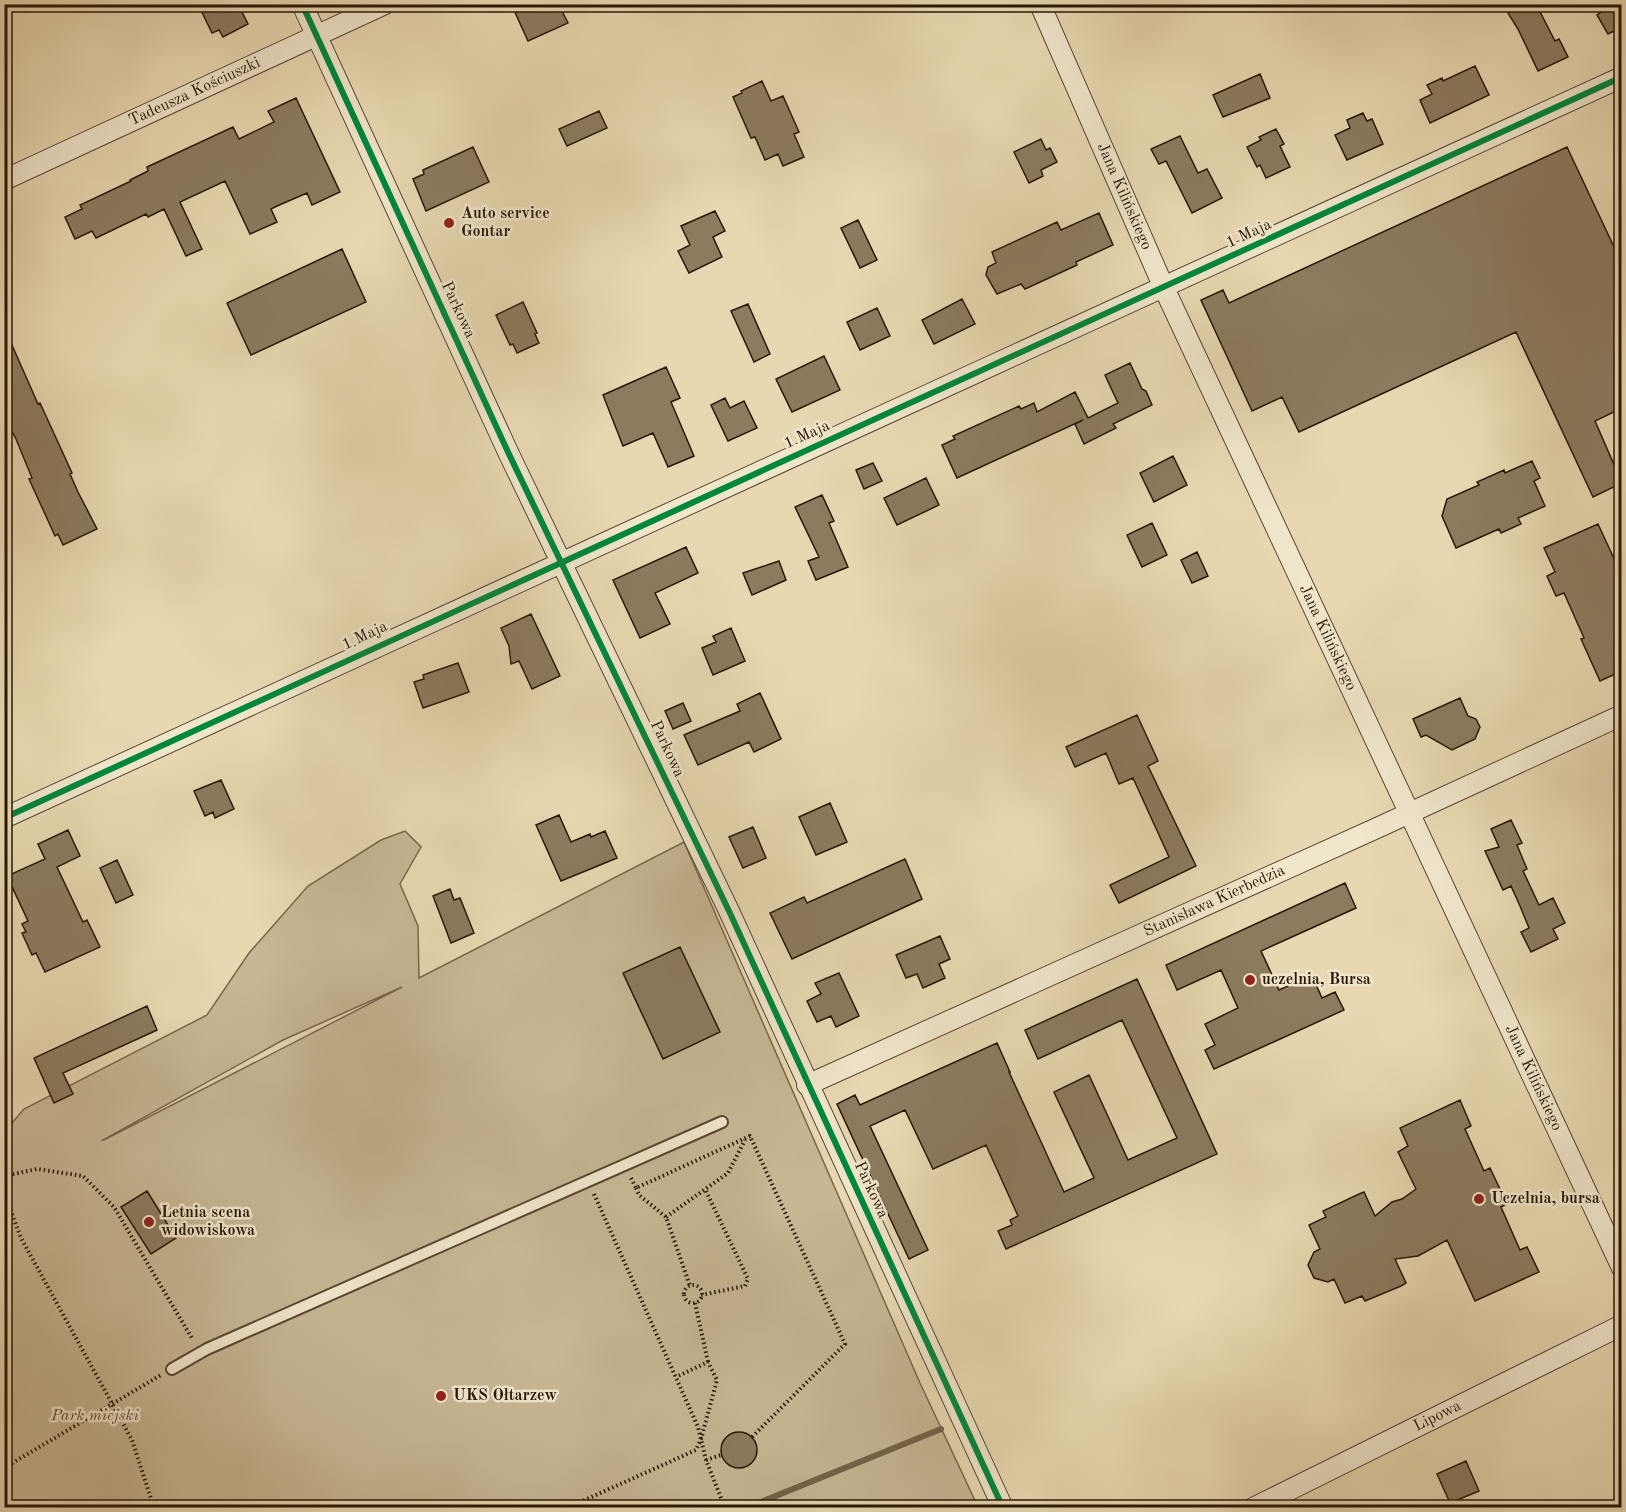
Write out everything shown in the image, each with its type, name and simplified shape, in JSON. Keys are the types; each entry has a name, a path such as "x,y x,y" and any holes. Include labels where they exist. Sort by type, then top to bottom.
{"street":[{"name":"Parkowa","path":"302,4 508,452 729,911 1003,1508"},
{"name":"Tadeusza Kościuszki","path":"4,180 385,4"},
{"name":"Jana Kilińskiego","path":"1040,4 1164,288 1622,1268"},
{"name":"1 Maja","path":"4,818 519,580 1164,288 1622,77"},
{"name":"Stanisława Kierbedzia","path":"807,1084 1368,832 1622,715"},
{"name":"Lipowa","path":"1253,1508 1622,1325"}],"lane":[{"path":"172,1369 201,1352 588,1179 722,1122"}],"path":[{"path":"636,1188 750,1136 845,1344 752,1437"},
{"path":"666,1217 728,1173 745,1138"},
{"path":"624,1164 639,1195 666,1217 690,1286"},
{"path":"4,1176 37,1169 82,1176 114,1207 201,1352"},
{"path":"588,1179 698,1427 706,1460 725,1507"},
{"path":"701,1295 745,1286 748,1279 705,1189"},
{"path":"4,1193 21,1238 132,1440 154,1508"},
{"path":"690,1286 697,1287 701,1295 700,1300 695,1303 690,1303 684,1297 684,1292 690,1286"},
{"path":"567,1508 696,1450 717,1380 708,1362 695,1303"},
{"path":"676,1377 708,1362"},
{"path":"4,1468 172,1369"},
{"path":"706,1460 721,1455"},
{"path":"4,1502 24,1508"}],"green space":[{"name":"Park miejski","path":"405,831 421,847 400,884 418,926 419,978 684,842 920,1383 978,1507 5,1508 5,1131 24,1109 207,1015 249,953 308,886 381,840","holes":["402,987 104,1140 283,1040"]}],"building":[{"path":"198,4 232,4 235,11 240,8 248,24 223,37 219,30 212,33"},
{"path":"526,4 567,4 563,13 568,23 528,41 514,10"},
{"path":"1525,4 1536,4 1555,41 1559,39 1568,57 1538,71 1508,13"},
{"path":"1597,4 1622,4 1622,27 1608,34 1597,15 1601,12"},
{"path":"1475,66 1489,95 1430,123 1420,100 1432,94 1427,85 1442,78 1443,81"},
{"path":"1260,74 1270,98 1223,117 1213,95"},
{"path":"762,81 771,101 783,96 799,132 794,134 804,157 783,166 778,154 765,160 755,137 751,138 733,97"},
{"path":"296,98 340,192 312,205 307,193 277,206 271,209 277,222 250,234 225,181 180,202 202,249 186,256 164,209 148,217 146,214 96,238 92,231 75,239 65,217 82,209 80,205 131,181 148,171 147,167 233,127 239,139 274,122 268,111"},
{"path":"599,111 607,128 567,146 559,129"},
{"path":"1363,113 1367,121 1372,119 1383,144 1347,160 1335,135 1350,128 1347,120"},
{"path":"1276,129 1284,144 1280,146 1290,167 1266,178 1260,165 1257,167 1247,147 1261,140 1259,137"},
{"path":"1180,136 1198,173 1207,169 1222,198 1192,213 1166,161 1159,164 1151,149"},
{"path":"1041,139 1046,150 1050,148 1057,162 1041,170 1043,176 1029,183 1014,152"},
{"path":"473,147 489,182 426,211 413,179 424,174 423,170"},
{"path":"1567,147 1622,264 1622,408 1595,421 1622,483 1593,497 1516,332 1299,432 1282,397 1252,411 1201,300 1223,290 1229,303"},
{"path":"715,211 725,231 713,237 722,257 689,273 678,251 690,245 681,226"},
{"path":"1099,213 1113,245 1025,289 1021,284 997,294 986,275 988,267 996,263 992,252 1057,222 1061,230"},
{"path":"858,220 877,260 860,268 841,228"},
{"path":"342,249 366,302 251,355 227,303"},
{"path":"962,299 975,324 934,344 922,320"},
{"path":"523,302 539,343 517,353 513,344 510,345 496,315"},
{"path":"748,304 770,354 754,362 731,311"},
{"path":"877,308 890,336 860,350 847,322"},
{"path":"4,327 97,529 63,545 58,534 55,536 29,479 32,478 16,439 11,430 4,433"},
{"path":"824,356 840,390 792,412 776,379"},
{"path":"1130,363 1152,405 1113,424 1116,428 1084,444 1075,424 1083,420 957,478 942,445 955,439 953,436 1019,406 1021,409 1034,403 1037,412 1075,392 1088,418 1118,403 1105,375"},
{"path":"666,367 680,398 671,402 694,456 668,467 653,433 623,446 603,395"},
{"path":"725,398 730,408 744,401 757,428 728,441 711,405"},
{"path":"1173,456 1187,485 1154,502 1140,473"},
{"path":"1532,461 1540,478 1534,481 1545,506 1518,518 1521,524 1501,533 1499,529 1456,548 1442,516 1447,499 1479,485 1477,482"},
{"path":"873,463 882,481 864,489 856,470"},
{"path":"926,478 939,505 897,525 884,498"},
{"path":"822,495 834,521 829,523 848,567 816,580 808,561 819,557 795,507"},
{"path":"1152,523 1167,555 1142,567 1127,535"},
{"path":"1598,524 1622,576 1622,671 1600,681 1564,593 1556,596 1547,576 1555,572 1544,548"},
{"path":"686,547 698,573 655,593 670,624 640,638 613,580"},
{"path":"1197,552 1208,576 1192,583 1181,560"},
{"path":"779,561 786,580 752,595 743,573"},
{"path":"531,614 560,676 532,689 519,661 511,664 509,646 501,628"},
{"path":"731,628 745,661 713,675 702,648 716,642 713,636"},
{"path":"458,663 469,692 423,708 414,682 424,679 423,675"},
{"path":"760,693 781,739 754,752 749,742 698,765 684,735 740,711 737,704"},
{"path":"1460,698 1468,716 1476,719 1480,727 1475,739 1452,750 1426,735 1421,737 1413,719"},
{"path":"683,703 691,721 673,729 665,711"},
{"path":"1137,715 1158,761 1148,766 1196,866 1119,903 1110,885 1169,857 1133,778 1119,784 1106,753 1075,767 1066,747"},
{"path":"221,780 234,809 215,818 213,812 205,816 194,791"},
{"path":"830,803 847,842 816,855 799,817"},
{"path":"559,815 571,842 605,831 617,858 561,881 536,825"},
{"path":"1511,820 1522,843 1517,845 1527,869 1523,871 1539,905 1553,898 1565,923 1553,929 1558,939 1531,952 1521,932 1529,928 1511,886 1503,890 1485,851 1499,847 1491,829"},
{"path":"753,827 766,858 743,868 729,837"},
{"path":"68,830 80,856 57,867 83,922 87,920 100,947 45,972 36,953 32,955 22,933 26,932 22,924 28,921 7,876 45,859 38,844"},
{"path":"905,859 922,899 792,959 770,913 804,897 807,903"},
{"path":"117,860 133,895 116,903 100,868"},
{"name":"uczelnia, Bursa","path":"1345,883 1356,908 1261,951 1279,990 1312,975 1322,998 1335,992 1344,1010 1214,1069 1205,1050 1215,1045 1205,1024 1238,1008 1221,970 1177,990 1166,965"},
{"path":"450,889 454,900 460,898 474,933 451,943 433,896"},
{"path":"940,936 950,959 939,964 945,978 923,988 917,974 906,978 896,955"},
{"path":"680,947 720,1032 663,1059 623,973"},
{"path":"839,973 859,1016 836,1027 831,1016 817,1022 807,1001 821,994 815,983"},
{"path":"1137,979 1217,1154 1006,1249 998,1231 1012,1225 1010,1220 1018,1216 986,1145 933,1169 905,1110 870,1126 928,1250 909,1259 837,1104 855,1095 860,1105 997,1043 1064,1192 1094,1178 1054,1092 1089,1075 1128,1160 1177,1138 1122,1020 1038,1059 1025,1030"},
{"path":"147,1006 157,1030 63,1073 73,1094 54,1103 34,1058"},
{"path":"1460,1100 1471,1126 1465,1129 1484,1171 1490,1168 1507,1204 1501,1207 1520,1250 1527,1247 1539,1272 1475,1301 1447,1240 1418,1256 1395,1259 1406,1283 1365,1301 1362,1296 1345,1303 1334,1279 1328,1282 1314,1278 1308,1265 1314,1252 1320,1249 1309,1225 1326,1217 1323,1211 1364,1192 1375,1216 1392,1202 1402,1199 1416,1189 1398,1152 1408,1146 1400,1128"},
{"name":"Letnia scena widowiskowa","path":"147,1191 176,1238 151,1254 121,1207"},
{"path":"739,1432 752,1437 757,1450 752,1463 739,1468 726,1463 721,1450 726,1437"},
{"path":"1466,1461 1479,1491 1450,1503 1437,1474"}],"waterway":[{"path":"746,1508 941,1429"}],"cycle path":[{"path":"302,4 508,452 729,911 1003,1508"},
{"path":"4,818 1622,77"}],"place":[{"name":"Auto service Gontar","path":"449,223"},
{"name":"uczelnia, Bursa","path":"1250,980"},
{"name":"Uczelnia, bursa","path":"1479,1199"},
{"name":"Letnia scena widowiskowa","path":"149,1222"},
{"name":"UKS Ołtarzew","path":"441,1396"}]}
